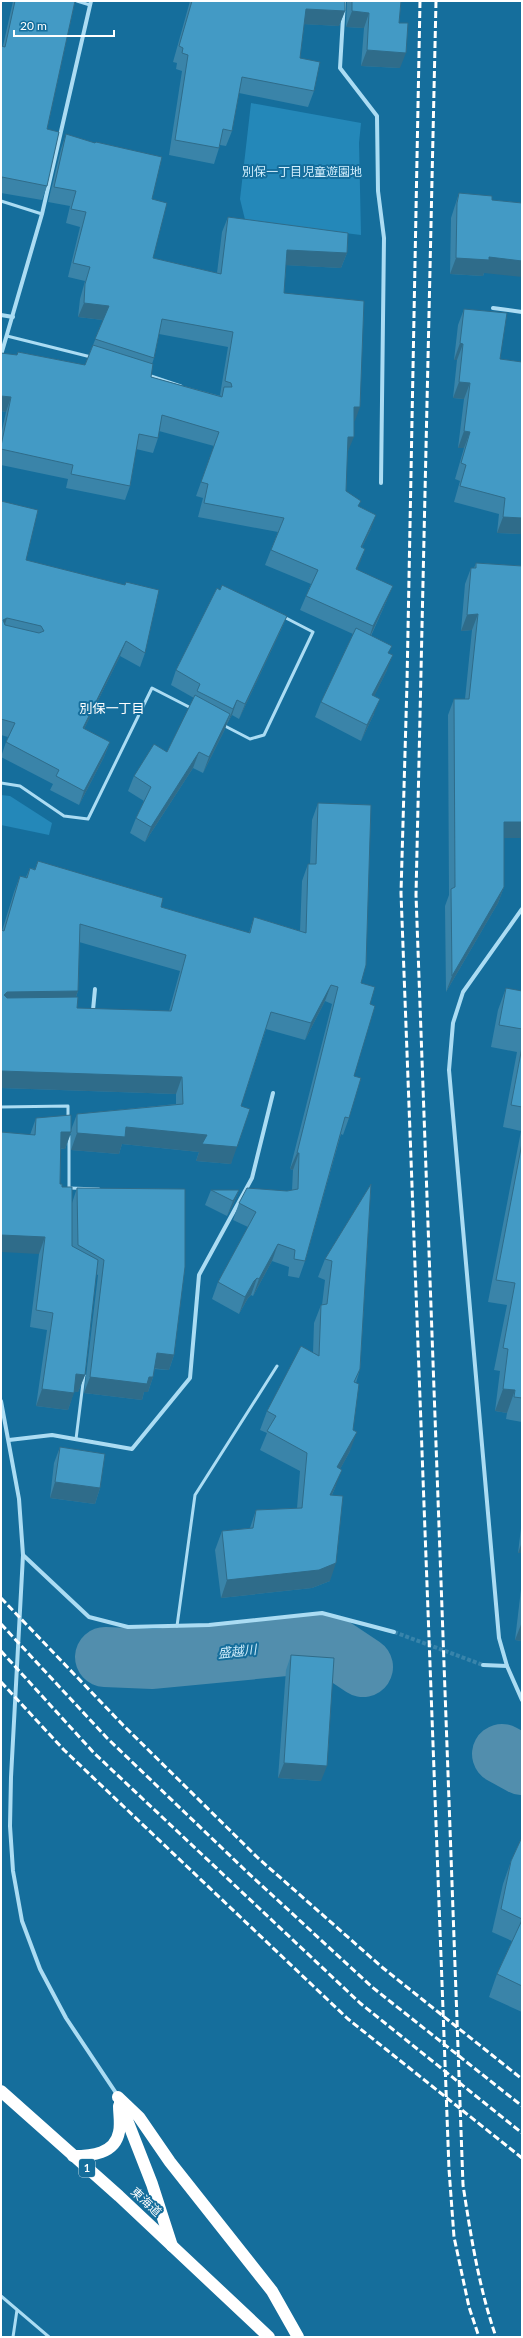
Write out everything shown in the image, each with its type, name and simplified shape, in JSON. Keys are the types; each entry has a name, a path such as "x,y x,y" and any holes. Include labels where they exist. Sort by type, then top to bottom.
{"highway":[{"name":"東海道","path":"1,2091 270,2337"},
{"path":"73,2156 93,2156 111,2147 120,2132 118,2097"},
{"path":"118,2097 152,2184 173,2247"},
{"path":"118,2097 139,2117 170,2162 272,2291 298,2337"}],"street":[{"path":"344,1 340,68 377,116 378,191 384,238 381,483"},
{"path":"1,355 42,214 90,3"},
{"path":"493,308 522,312"},
{"path":"1,314 13,317"},
{"path":"522,910 463,992 453,1023 449,1070 499,1638 508,1666 522,1700"},
{"path":"93,1010 95,989"},
{"path":"9,1440 52,1435 132,1449 190,1378 199,1275 252,1178 273,1093"},
{"path":"1,1401 19,1499 23,1556 11,1776 10,1826 13,1871 22,1921 40,1969 66,2018 118,2097"},
{"path":"23,1556 89,1617 128,1627 209,1625 322,1613 394,1632"},
{"path":"483,1665 508,1666"}],"lane":[{"path":"77,1 90,3"},
{"path":"1,201 42,214"},
{"path":"7,336 96,358"},
{"path":"141,373 187,388"},
{"path":"222,724 250,739 264,735 313,632 279,615"},
{"path":"1,783 20,786 64,816 88,819 152,688 194,710"},
{"path":"85,1010 99,1010"},
{"path":"1,1106 68,1106 68,1121"},
{"path":"69,1129 69,1195"},
{"path":"69,1188 101,1189"},
{"path":"176,1626 195,1495 277,1366"},
{"path":"76,1439 84,1369"},
{"path":"1,2296 49,2337"},
{"path":"13,2337 17,2310"}],"green space":[{"name":"別保一丁目児童遊園地","path":"251,103 361,123 359,143 361,235 313,229 247,228 240,199"},
{"path":"1,795 10,796 52,823 49,835 1,825"}],"building":[{"path":"15,1 75,1 47,129 59,132 47,186 2,177 1,182 1,46 5,47"},
{"path":"192,1 345,1 345,11 306,9 300,58 320,62 314,91 242,77 232,131 223,129 219,148 175,140 188,55 182,53 183,48 179,46"},
{"path":"352,1 401,1 399,23 408,23 406,53 367,50 369,13 352,11"},
{"path":"66,134 95,143 162,157 152,199 167,203 153,258 221,274 228,217 348,233 347,253 287,250 284,293 364,301 360,407 354,407 354,437 348,437 346,491 361,501 358,506 376,515 361,547 365,549 356,569 393,586 373,626 306,596 318,570 271,550 284,518 204,503 208,484 201,482 219,432 162,415 158,438 139,434 130,486 71,474 73,465 1,449 11,397 1,396 1,353 17,355 18,352 85,365 93,345 153,364 151,377 222,397 224,387 232,387 231,383 225,381 233,332 162,319 154,358 95,339 109,306 84,303 85,284 90,267 73,263 86,212 71,209 76,191 54,187"},
{"path":"459,193 492,196 492,200 522,203 522,261 489,257 489,260 456,258 457,203"},
{"path":"464,309 507,313 500,359 522,362 522,518 503,517 505,498 460,486 466,465 461,463 470,432 464,431 470,383 459,382 463,344 460,343"},
{"path":"1,501 38,510 26,560 125,585 126,582 159,590 145,653 126,641 83,728 110,742 84,791 56,776 59,770 6,742 15,723 1,719","holes":["7,618 41,626 44,631 39,633 5,625 3,620"]},
{"path":"476,563 522,566 522,822 504,822 504,887 452,976 451,889 455,887 454,699 469,699 478,614 467,615 471,568 476,568"},
{"path":"222,585 287,616 245,704 237,700 233,709 197,691 200,684 176,670 217,588 220,590"},
{"path":"356,628 392,646 388,653 393,655 372,695 380,699 367,725 321,702"},
{"path":"195,695 230,714 209,757 199,752 151,827 136,818 151,787 134,776 154,744 167,752"},
{"path":"318,803 371,805 366,965 361,983 375,987 370,1004 375,1006 354,1076 361,1078 349,1118 345,1117 305,1261 294,1259 295,1250 278,1244 259,1279 257,1278 254,1281 245,1297 218,1282 256,1212 239,1203 247,1188 287,1191 298,1189 299,1153 297,1153 338,987 331,985 311,1023 271,1012 241,1106 250,1109 237,1147 202,1144 207,1135 126,1127 125,1137 77,1133 77,1114 183,1104 182,1077 1,1071 1,930 4,931 20,876 27,878 30,868 35,870 38,861 163,898 161,907 250,933 254,917 306,933 308,864 316,864","holes":["80,924 186,955 171,1011 77,1008 78,997 7,998 4,995 7,992 78,991"]},
{"path":"506,988 522,991 522,1029 499,1025"},
{"path":"522,1047 522,1107 511,1105"},
{"path":"71,1115 71,1132 61,1132 60,1184 62,1184 62,1187 72,1187 72,1246 98,1260 85,1375 76,1374 74,1393 42,1389 53,1313 36,1310 45,1237 1,1235 1,1132 35,1135 36,1118"},
{"path":"522,1143 522,1398 514,1397 515,1390 503,1389 508,1349 503,1348 515,1283 496,1280"},
{"path":"371,1184 360,1369 354,1382 359,1384 353,1430 357,1432 337,1467 342,1470 330,1495 343,1496 336,1563 319,1570 227,1580 222,1531 253,1528 256,1510 302,1508 307,1453 267,1431 276,1416 267,1411 301,1346 319,1356 321,1305 327,1304 332,1261 325,1259"},
{"path":"77,1188 185,1189 185,1267 174,1355 157,1353 153,1377 149,1377 147,1384 90,1377 104,1260 78,1245"},
{"path":"211,1190 239,1190 233,1201"},
{"path":"60,1447 105,1454 100,1488 55,1482"},
{"path":"291,1655 334,1658 327,1766 284,1763"},
{"path":"522,1837 522,1919 501,1909 511,1861"},
{"path":"522,1920 522,1986 497,1974"}],"waterway":[{"name":"盛越川","path":"105,1657 153,1659 318,1643 330,1645 363,1667"},
{"name":"盛越川","path":"502,1754 522,1765"}],"tunnel":[{"path":"394,1632 483,1665"}],"railway":[{"path":"420,1 407,683 401,893 449,2169 454,2237 469,2307 479,2337"},
{"path":"436,1 416,895 463,2185 472,2243 480,2281 496,2337"},
{"path":"1,1598 123,1725 258,1858 383,1968 522,2079"},
{"path":"1,1624 107,1738 246,1871 372,1987 522,2106"},
{"path":"1,1651 94,1753 360,2003 522,2133"},
{"path":"1,1682 64,1750 348,2019 522,2158"}],"district":[{"name":"別保一丁目","path":"112,708"}]}
